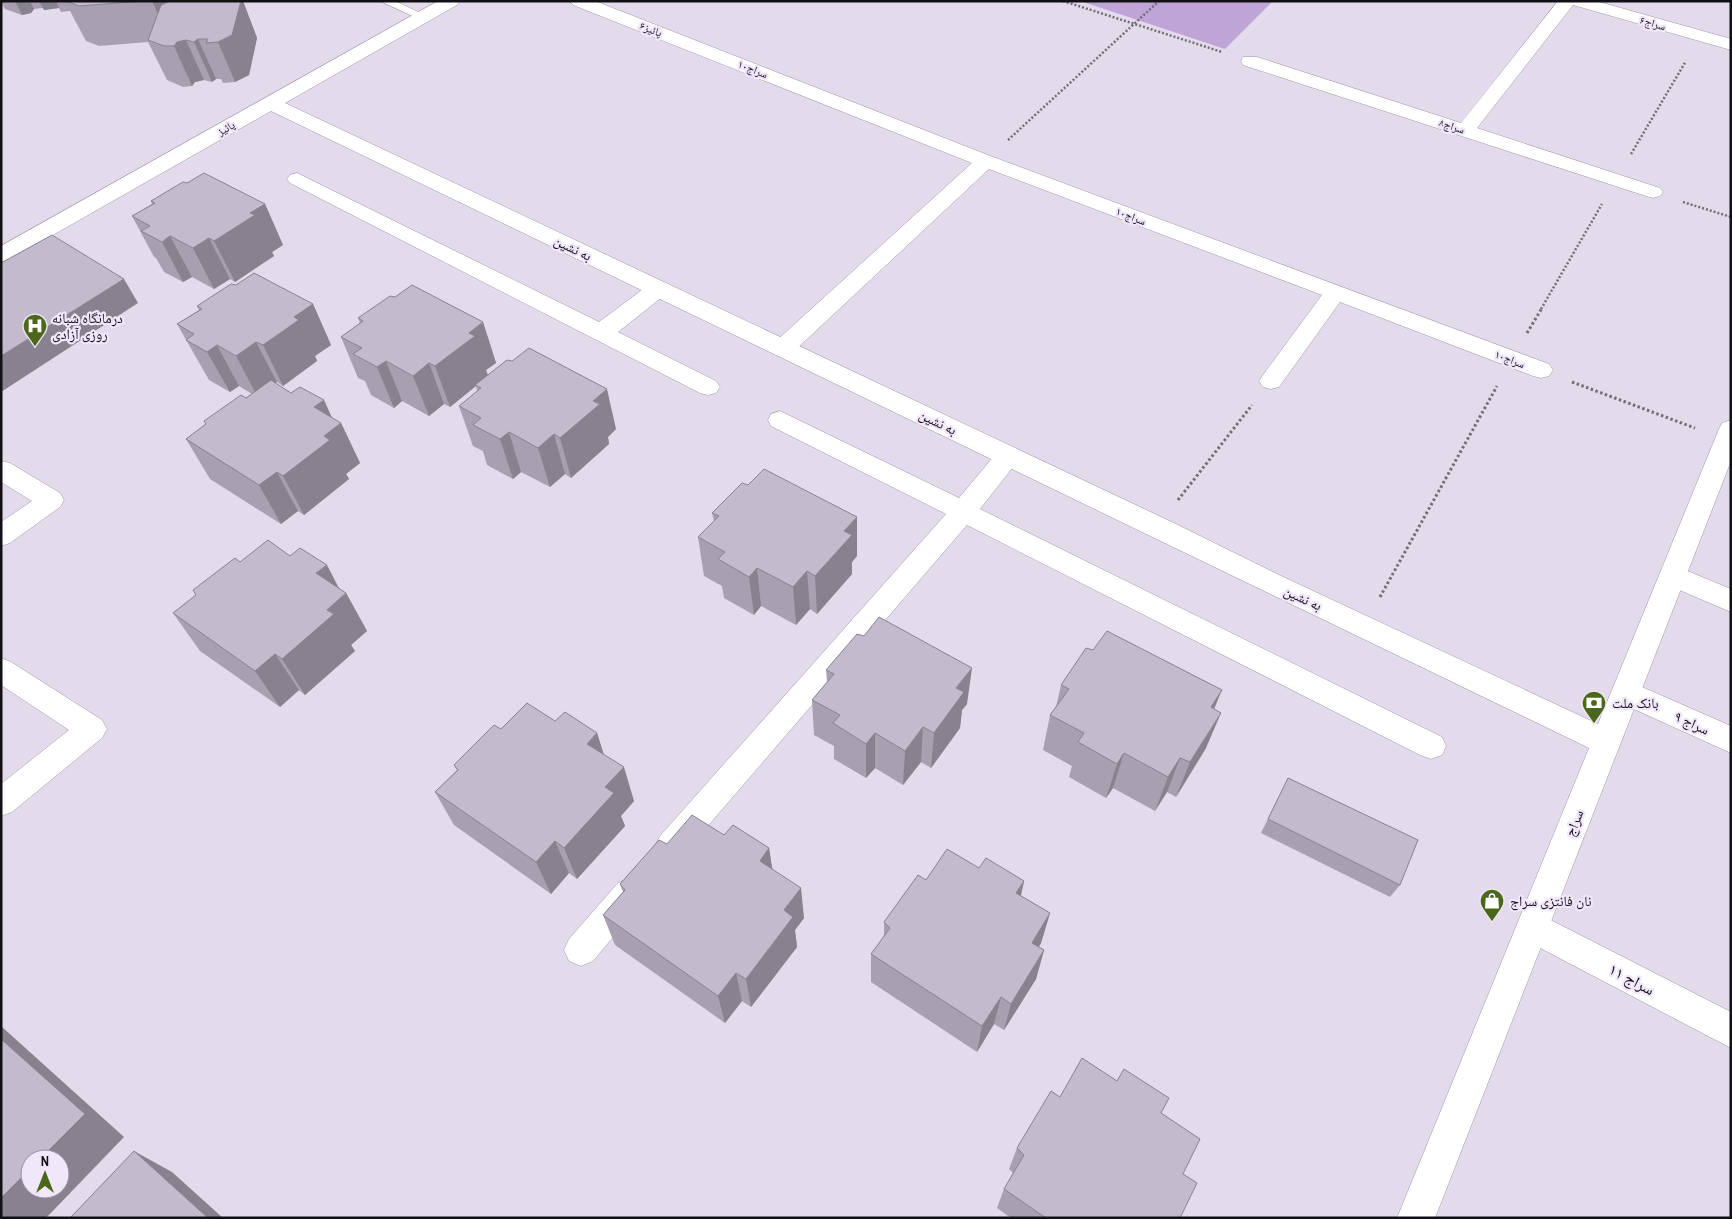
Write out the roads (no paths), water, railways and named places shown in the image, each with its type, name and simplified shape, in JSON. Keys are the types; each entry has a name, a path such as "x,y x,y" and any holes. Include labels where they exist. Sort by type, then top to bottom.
{"street":[{"name":"پائیز","path":"1,255 451,1"},
{"name":"پائیز۶","path":"579,1 723,57"},
{"path":"1466,130 1566,1"},
{"name":"سراج۶","path":"1576,1 1731,46"},
{"name":"سراج۱۰","path":"723,57 986,161 1541,370"},
{"name":"سراج۸","path":"1250,61 1654,192"},
{"name":"به نشین","path":"270,103 1157,527 1269,583 1364,626 1606,742"},
{"path":"783,348 986,161"},
{"path":"297,179 708,387"},
{"path":"602,332 658,288"},
{"path":"1271,380 1335,293"},
{"path":"780,420 1431,746"},
{"name":"سراج","path":"1416,1218 1728,434"},
{"path":"581,950 963,512 1008,456"},
{"path":"1,470 51,500 1,536"},
{"path":"1673,576 1731,601"},
{"path":"1,670 92,729 1,802"},
{"name":"سراج ۹","path":"1626,692 1731,740"},
{"name":"سراج ۱۱","path":"1533,927 1731,1031"}],"lane":[{"path":"385,1 423,17"}],"place":[{"name":"درمانگاه شبانه روزی آزادی","path":"35,347"},
{"name":"بانک ملت","path":"1594,724"},
{"name":"نان فانتزی سراج","path":"1492,922"}]}
